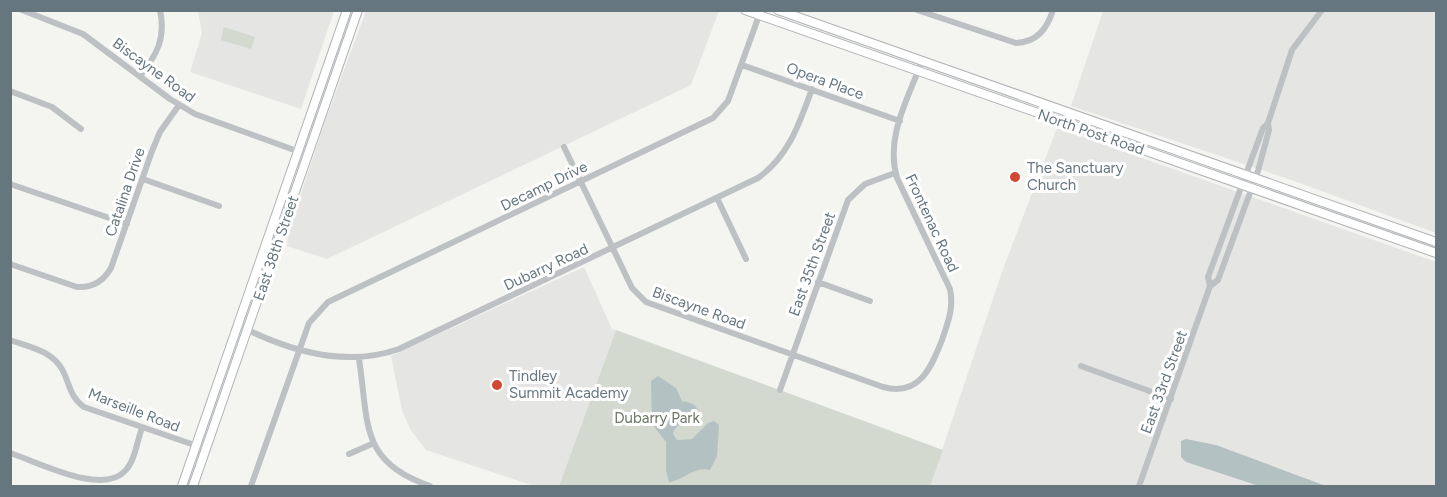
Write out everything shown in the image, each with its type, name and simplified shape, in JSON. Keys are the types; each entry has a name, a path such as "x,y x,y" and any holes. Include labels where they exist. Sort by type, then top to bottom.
{"main road":[{"name":"East 38th Street","path":"182,486 347,10"},
{"name":"East 38th Street","path":"193,486 358,10"},
{"name":"North Post Road","path":"745,10 760,13 918,71 1437,253"},
{"name":"North Post Road","path":"778,10 1437,242"}],"street":[{"name":"Biscayne Road","path":"22,10 78,32 179,105 208,120 308,155"},
{"path":"140,76 159,47 163,31 160,10"},
{"path":"917,10 1008,42 1032,39 1045,29 1053,10"},
{"name":"East 33rd Street","path":"1210,286 1218,280 1255,178 1267,140 1268,123 1292,50 1322,10"},
{"name":"Decamp Drive","path":"251,486 313,316 327,302 717,114 728,101 760,13"},
{"name":"Frontenac Road","path":"911,386 923,379 932,368 951,316 952,302 950,289 895,173 892,145 922,61"},
{"name":"Opera Place","path":"742,64 900,121"},
{"name":"Dubarry Road","path":"238,325 300,349 332,357 358,359 399,349 758,178 778,161 797,132 812,89"},
{"path":"10,91 48,105 81,129"},
{"name":"Catalina Drive","path":"10,264 74,286 94,285 103,279 111,268 160,132 179,105"},
{"name":"East 33rd Street","path":"1139,486 1210,286 1208,277 1241,184 1263,128 1268,123"},
{"name":"Biscayne Road","path":"564,147 632,288 645,302 883,387 897,389 911,386"},
{"name":"East 35th Street","path":"780,390 849,198 865,184 895,173"},
{"path":"142,179 219,206"},
{"path":"10,184 127,224"},
{"path":"717,198 746,259"},
{"path":"818,282 870,301"},
{"name":"Marseille Road","path":"10,340 41,351 54,359 64,372 72,396 82,406 206,449"},
{"path":"358,359 374,443 393,469 430,486"},
{"path":"1082,366 1171,399"},
{"path":"10,453 91,481 106,482 120,476 128,468 142,428"},
{"path":"349,454 374,443"}],"shaded area":[{"path":"198,11 334,11 301,109 190,72 202,33"},
{"path":"366,11 719,11 691,85 327,259 287,246 288,233 325,121"},
{"path":"1103,11 1436,11 1436,233 1297,182 1071,106"},
{"path":"1057,128 1436,262 1436,486 930,486 1003,269"},
{"name":"Tindley Summit Academy","path":"584,267 612,329 616,330 559,486 534,486 426,450 410,429 402,410 391,356"},
{"path":"658,376 676,388 682,401 693,404 698,409 696,420 676,427 673,434 677,440 692,439 708,423 714,421 719,425 717,456 710,470 699,470 669,482 666,471 666,442 652,424 651,381"},
{"path":"1186,439 1216,445 1326,486 1259,486 1186,462 1181,457 1181,441"}],"green space":[{"path":"224,27 255,37 251,49 221,40"},
{"name":"Dubarry Park","path":"616,330 943,450 930,486 559,486"}],"place":[{"name":"The Sanctuary Church","path":"1015,177"},
{"name":"Tindley Summit Academy","path":"497,385"}]}
